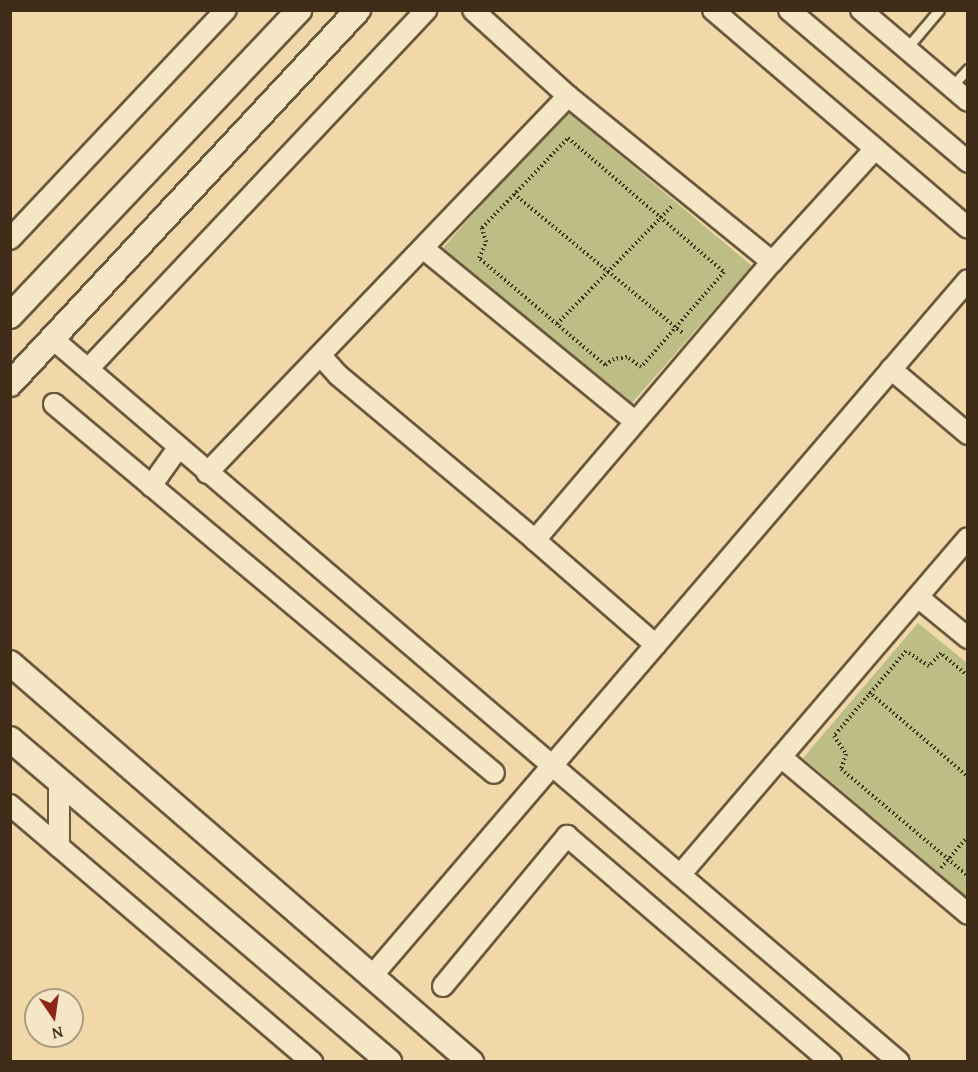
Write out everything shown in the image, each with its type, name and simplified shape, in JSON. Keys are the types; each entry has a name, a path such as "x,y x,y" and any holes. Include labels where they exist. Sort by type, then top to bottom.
{"street":[{"path":"10,239 226,10"},
{"path":"10,316 299,10"},
{"path":"10,384 54,340 358,10"},
{"path":"89,368 426,10"},
{"path":"472,10 568,96 772,262"},
{"path":"713,10 968,228"},
{"path":"789,10 968,162"},
{"path":"861,10 968,101"},
{"path":"207,473 568,96"},
{"path":"535,540 634,421 772,262 876,149"},
{"path":"423,248 634,421"},
{"path":"372,976 968,280"},
{"path":"54,340 899,1062"},
{"path":"321,356 338,375 656,645"},
{"path":"891,369 968,434"},
{"path":"54,404 494,773"},
{"path":"151,486 178,448"},
{"path":"680,875 968,538"},
{"path":"918,597 968,638"},
{"path":"10,663 471,1062"},
{"path":"10,739 389,1062"},
{"path":"781,757 968,914"},
{"path":"59,780 59,847"},
{"path":"12,808 312,1062"},
{"path":"443,986 567,836 831,1062"}],"lane":[{"path":"906,49 939,10"},
{"path":"951,87 968,69"}],"path":[{"path":"568,138 661,218 724,272 641,367 627,357 614,359 605,365 479,258 486,242 482,228 568,138"},
{"path":"557,324 686,192"},
{"path":"514,194 699,346"},
{"path":"968,676 941,653 929,666 906,651 834,736 846,754 841,769 968,876"},
{"path":"850,676 968,777"},
{"path":"930,882 968,836"}],"green space":[{"path":"566,110 752,266 632,403 442,249"},
{"path":"918,623 967,663 967,897 803,758"}]}
